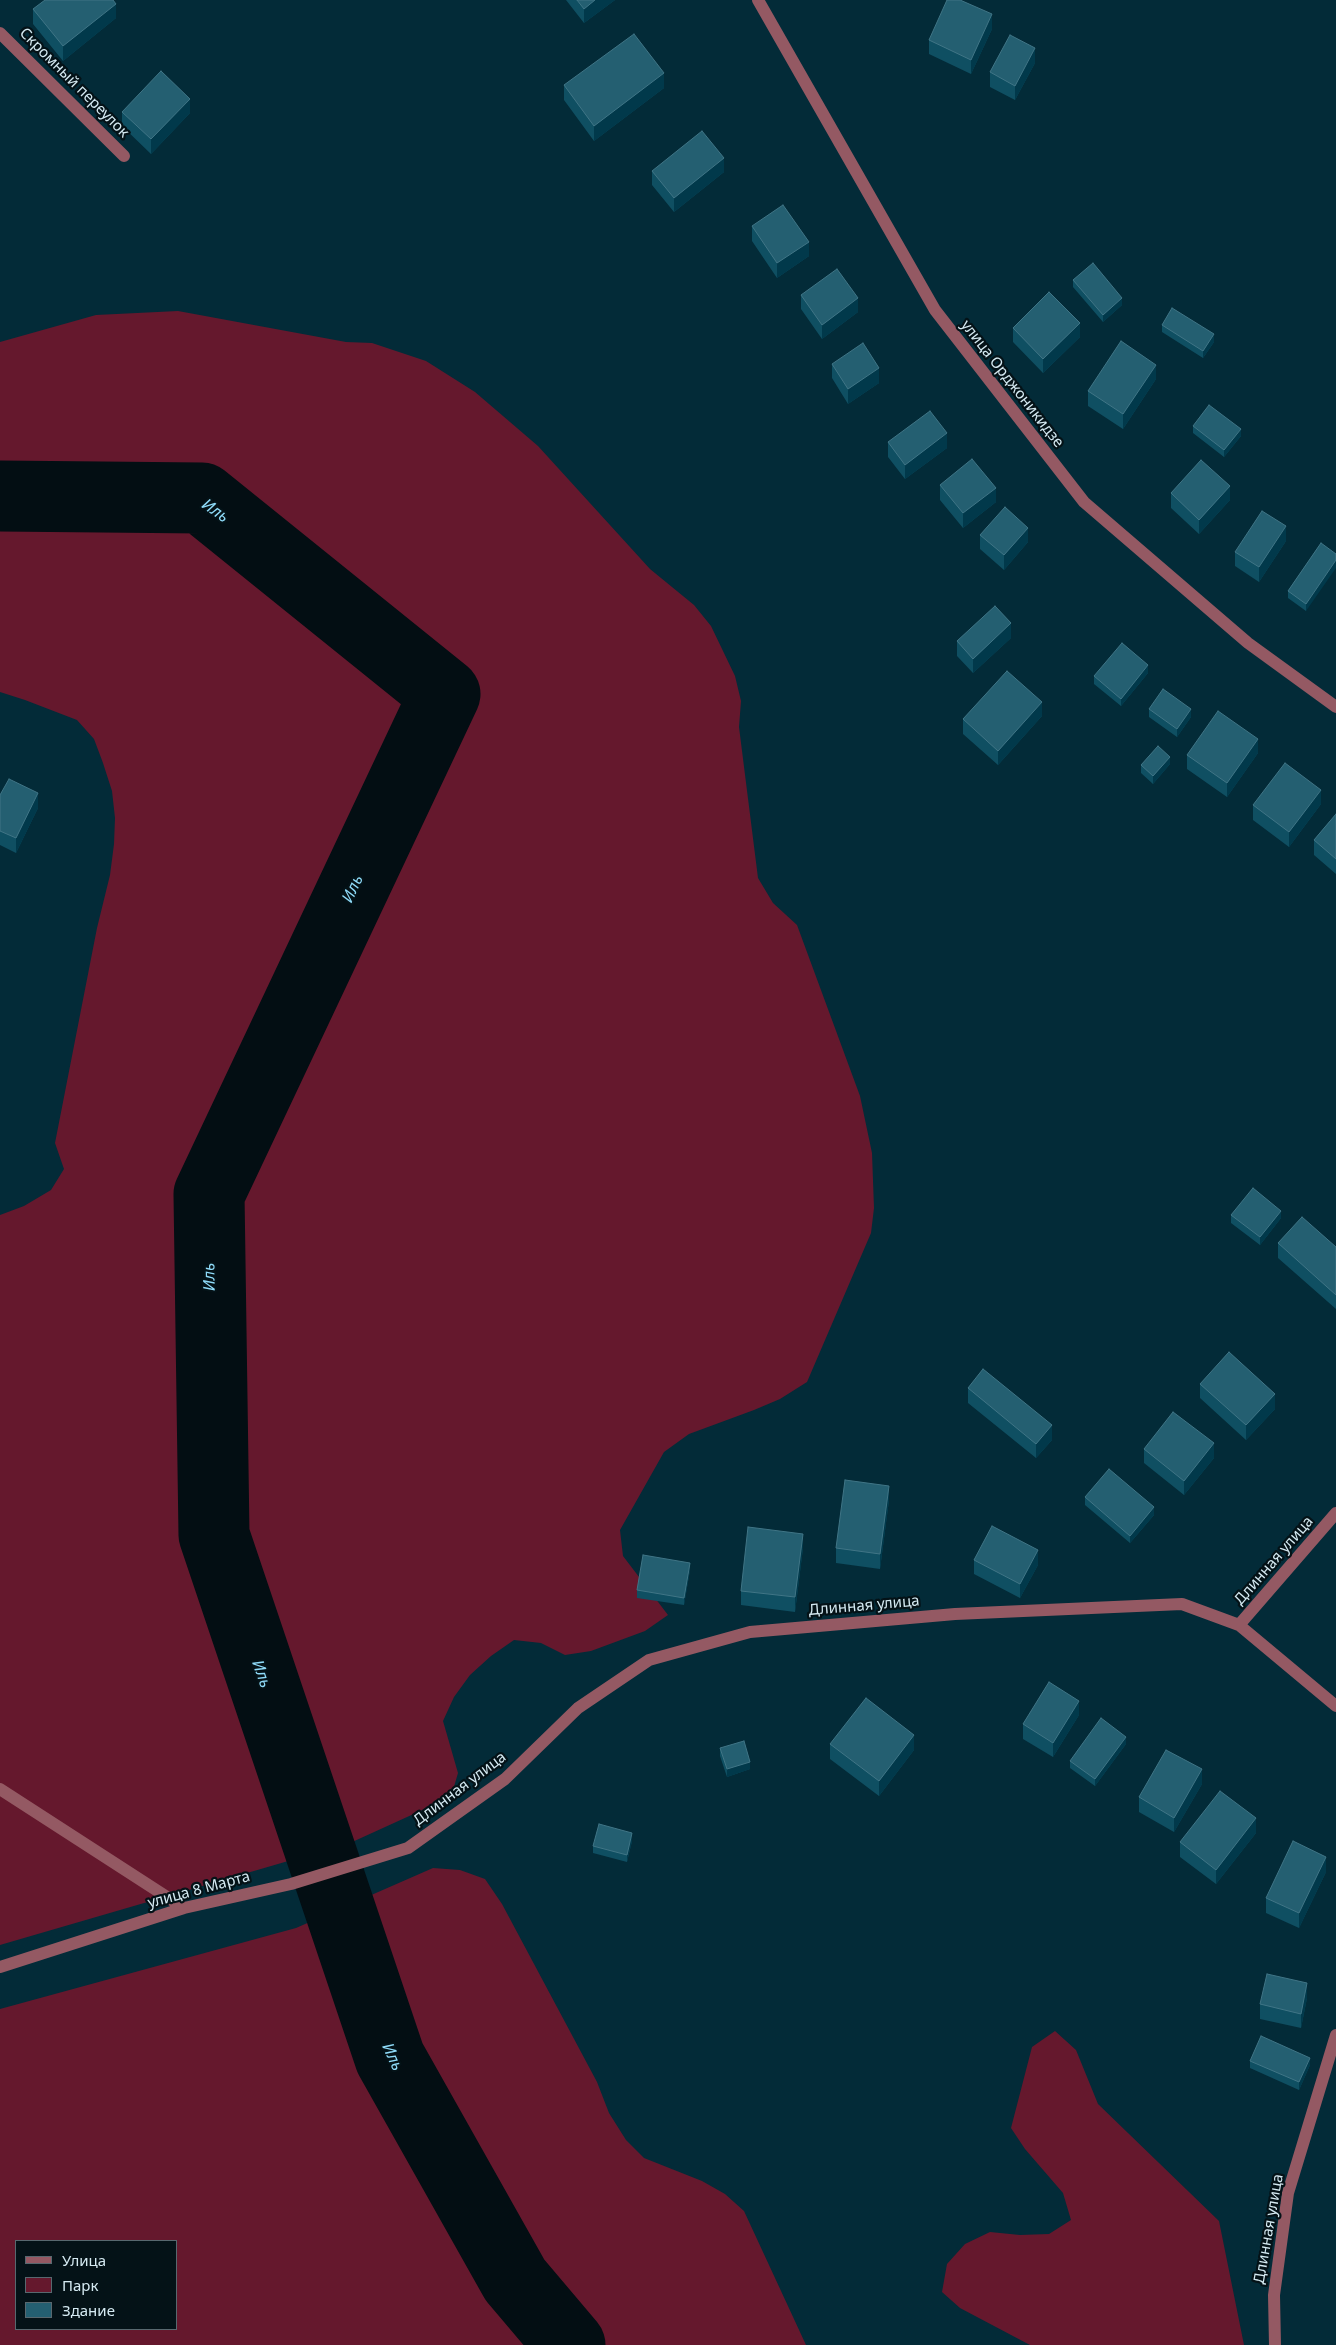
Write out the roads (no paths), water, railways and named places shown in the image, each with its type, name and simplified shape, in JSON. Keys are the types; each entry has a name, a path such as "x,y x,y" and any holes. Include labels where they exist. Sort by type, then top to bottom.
{"street":[{"name":"улица Орджоникидзе","path":"758,0 935,310 1084,502 1248,643 1336,707"},
{"name":"Скромный переулок","path":"0,33 124,156"},
{"name":"Длинная улица","path":"408,1848 505,1779 578,1708 649,1660 750,1632 955,1614 1182,1604 1239,1625 1336,1513"},
{"path":"1239,1625 1336,1706"},
{"path":"0,1789 184,1908"},
{"name":"улица 8 Марта","path":"0,1966 184,1908 291,1884 408,1848"},
{"name":"Длинная улица","path":"1275,2345 1274,2295 1288,2193 1336,2034"}],"waterway":[{"name":"Иль","path":"0,496 202,498 445,694 209,1194 214,1535 390,2058 515,2280 570,2345"}]}
